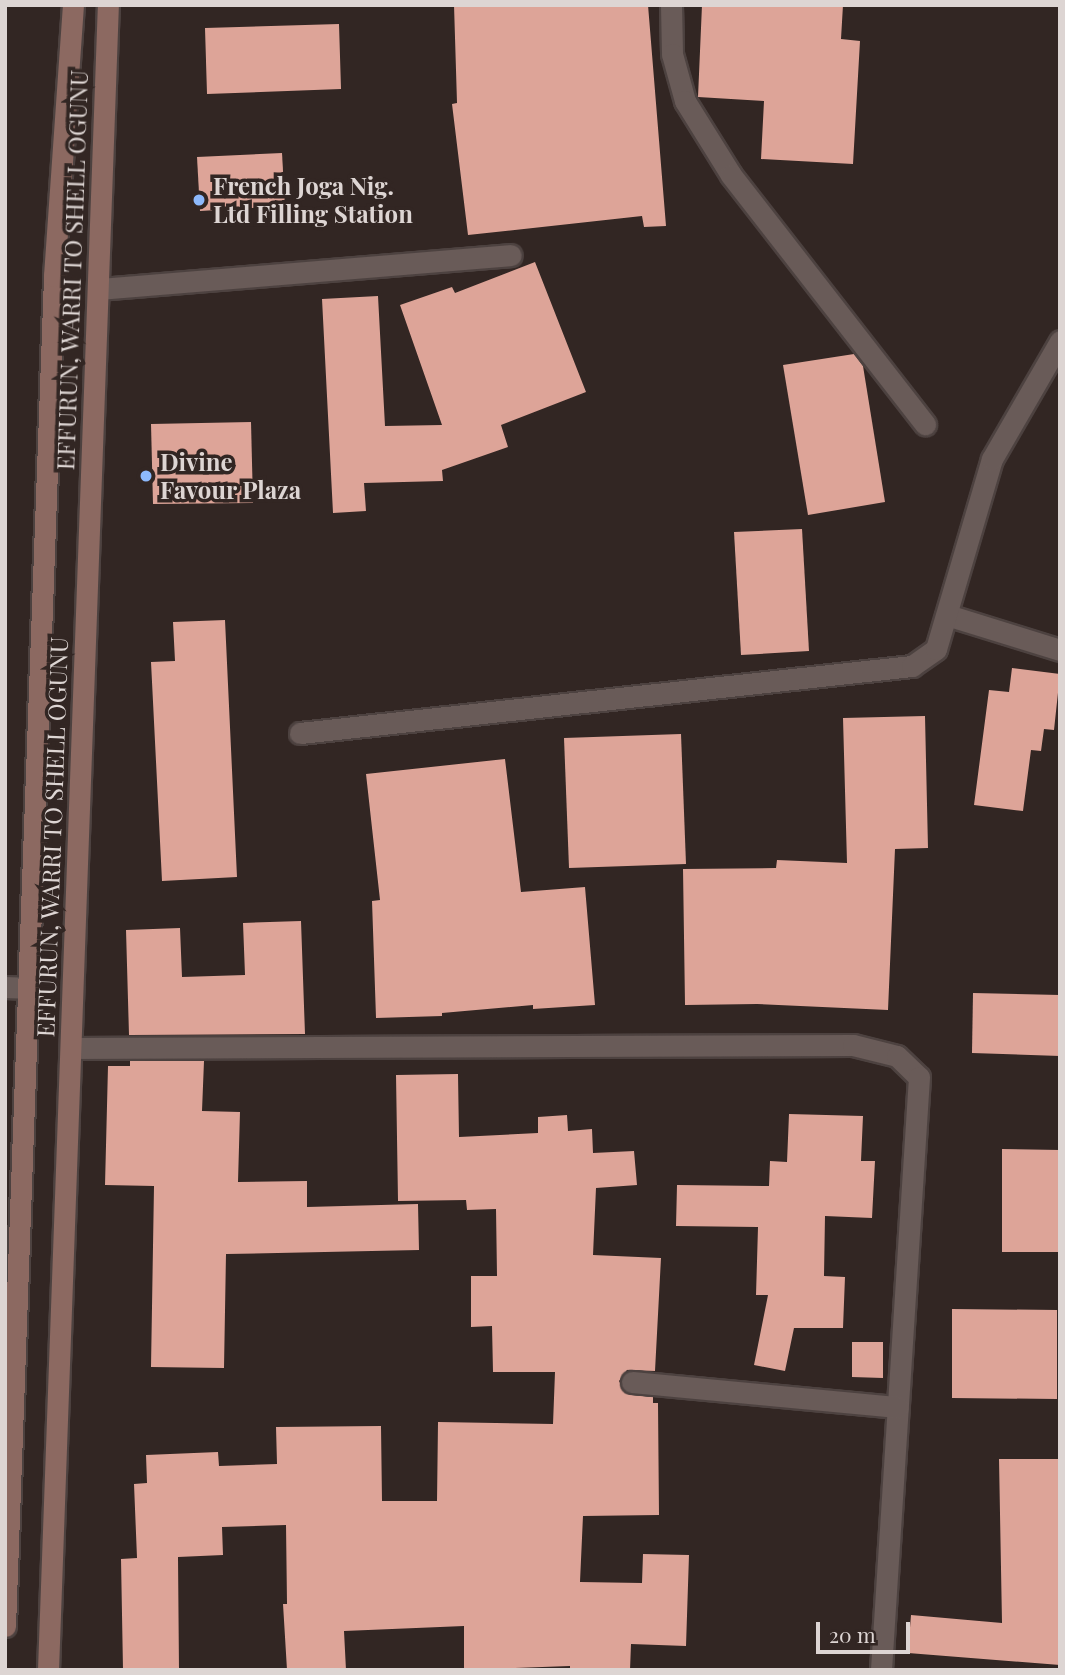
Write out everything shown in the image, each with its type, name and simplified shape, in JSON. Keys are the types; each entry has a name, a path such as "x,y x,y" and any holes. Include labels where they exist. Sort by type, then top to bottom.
{"street":[{"name":"EFFURUN, WARRI TO SHELL OGUNU","path":"5,1626 54,276 73,5"},
{"name":"EFFURUN, WARRI TO SHELL OGUNU","path":"48,1670 108,5"},
{"path":"671,5 672,54 685,101 731,175 925,424"},
{"path":"99,289 511,255"},
{"path":"300,733 912,666 936,649 992,458 1060,341"},
{"path":"947,615 1060,650"},
{"path":"5,987 28,988"},
{"path":"71,1048 853,1045 897,1056 919,1077 881,1670"},
{"path":"632,1382 898,1407"}],"building":[{"path":"454,5 648,5 666,226 644,227 642,216 468,235 452,104 457,103"},
{"path":"702,5 843,5 841,39 860,41 853,164 761,159 764,101 698,97"},
{"path":"339,24 341,89 207,94 205,28"},
{"path":"282,153 285,206 200,211 197,157"},
{"path":"535,262 586,392 501,425 508,447 442,470 443,481 364,483 366,511 333,513 322,299 378,296 385,426 442,425 400,305 452,287 455,293"},
{"path":"854,354 863,366 885,502 808,515 783,365"},
{"path":"251,422 253,503 153,504 151,424"},
{"path":"802,529 809,651 741,655 734,532"},
{"path":"225,620 237,877 162,881 151,662 175,661 173,622"},
{"path":"1012,668 1060,674 1054,730 1044,729 1041,751 1031,750 1023,811 974,805 989,690 1009,692"},
{"path":"925,716 928,848 895,849 888,1010 757,1004 685,1005 683,869 776,868 777,860 847,863 843,718"},
{"path":"681,734 686,864 569,868 564,738"},
{"path":"505,759 521,892 585,887 595,1005 533,1009 533,1005 442,1013 442,1016 376,1018 372,901 380,900 366,774"},
{"path":"301,921 305,1034 129,1035 126,930 180,928 182,977 245,975 243,923"},
{"path":"973,993 1060,995 1060,1056 972,1053"},
{"path":"130,1061 204,1061 202,1111 240,1112 238,1182 307,1181 307,1207 418,1204 419,1250 226,1254 224,1368 151,1367 154,1186 105,1185 108,1066 130,1066"},
{"path":"458,1074 459,1137 538,1133 538,1117 567,1115 568,1131 592,1129 593,1153 634,1151 637,1185 596,1188 593,1255 661,1258 655,1371 627,1370 619,1381 625,1393 653,1397 653,1403 658,1403 659,1515 583,1516 580,1582 642,1583 643,1554 689,1555 686,1646 631,1644 630,1670 570,1670 570,1666 464,1670 464,1626 344,1631 346,1670 287,1670 283,1604 287,1604 286,1525 222,1527 223,1555 178,1557 179,1670 123,1670 121,1559 137,1558 134,1484 147,1483 146,1455 218,1452 219,1466 277,1464 276,1427 381,1426 382,1501 437,1501 438,1422 553,1424 555,1372 493,1372 492,1326 471,1327 471,1276 497,1276 496,1209 467,1210 466,1200 398,1201 396,1075"},
{"path":"789,1114 863,1116 861,1161 875,1161 872,1218 825,1216 824,1276 845,1277 843,1328 794,1328 785,1371 754,1365 768,1295 756,1295 758,1227 676,1226 677,1185 769,1186 770,1161 787,1162"},
{"path":"1002,1149 1060,1150 1060,1252 1002,1252"},
{"path":"952,1309 1057,1310 1057,1399 952,1398"},
{"path":"852,1342 883,1342 883,1378 852,1377"},
{"path":"999,1459 1060,1459 1060,1665 908,1653 911,1615 1002,1623"}],"place":[{"name":"French Joga Nig. Ltd Filling Station","path":"199,200"},
{"name":"Divine Favour Plaza","path":"146,476"}]}
